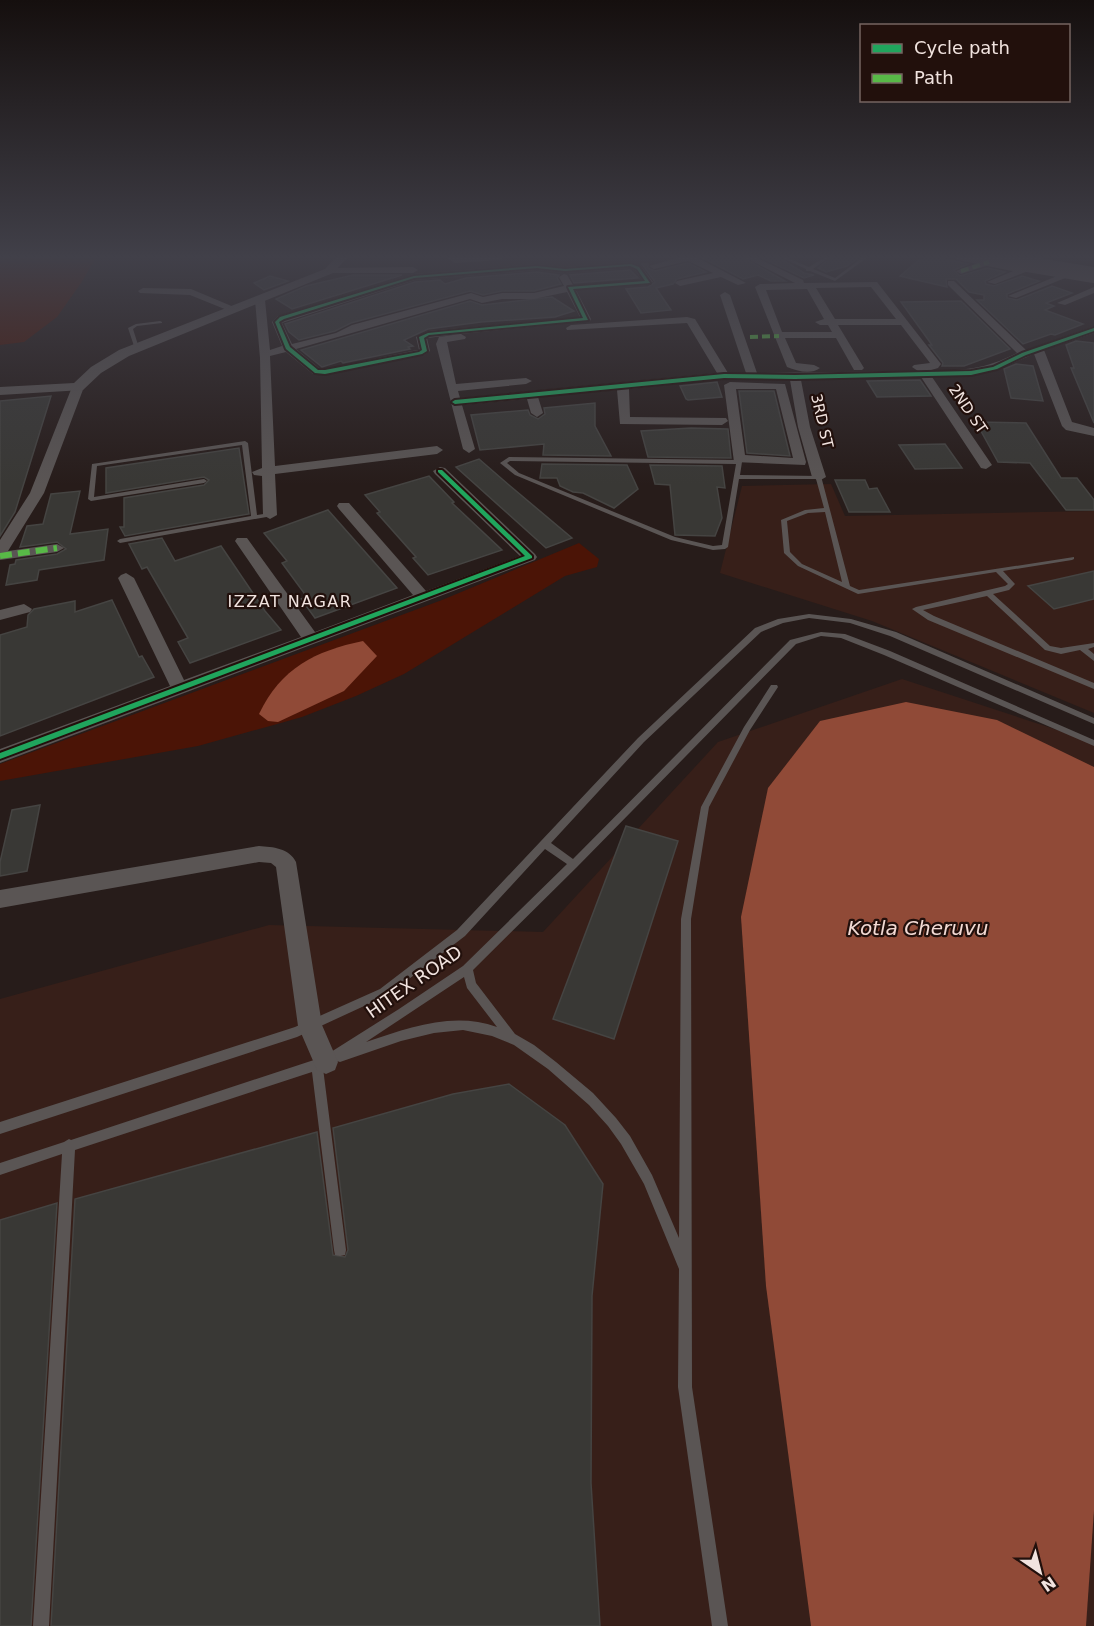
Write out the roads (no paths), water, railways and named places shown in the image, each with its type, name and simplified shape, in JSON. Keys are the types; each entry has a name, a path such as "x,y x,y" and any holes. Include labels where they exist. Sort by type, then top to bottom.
{"street":[{"path":"0,551 37,493 78,387 96,370 137,348 176,333"},
{"path":"263,333 265,356 264,471 270,515"},
{"path":"282,333 290,350 317,372 420,354 425,351 421,337 440,333"},
{"path":"265,356 290,350 338,333"},
{"path":"469,449 451,388 441,344 443,339 519,333"},
{"path":"698,333 724,376"},
{"path":"738,333 752,375"},
{"path":"455,402 588,388 622,377 752,375 795,377 937,365 912,333"},
{"path":"1002,333 1024,354"},
{"path":"858,370 839,335 778,335 791,365 795,367 858,370 971,373 994,368 1024,354 1083,333"},
{"path":"1038,349 1066,423 1070,427 1094,432"},
{"path":"683,368 716,365"},
{"name":"2ND ST","path":"922,372 986,465"},
{"path":"583,376 588,388"},
{"path":"622,377 624,421 722,421"},
{"name":"3RD ST","path":"795,377 797,425 818,475"},
{"path":"451,388 539,380"},
{"path":"730,385 781,386 797,425 800,462 739,459 730,385"},
{"path":"0,391 78,387"},
{"path":"531,394 537,413"},
{"path":"264,471 437,450"},
{"path":"0,756 530,556 440,471"},
{"path":"344,506 424,597"},
{"path":"242,541 312,640"},
{"path":"0,551 57,548"},
{"path":"126,578 180,688"},
{"path":"0,615 24,609"},
{"path":"0,899 259,854 274,855 286,862 310,1026 322,1063"}],"lane":[{"path":"131,333 137,348"},
{"path":"204,480 92,499 94,465 245,443 254,518"},
{"path":"509,459 739,462 737,477 725,546 720,549 673,539 517,474 503,463 509,459"},
{"path":"737,477 818,475 847,587"},
{"path":"827,510 807,511 784,520 787,553 800,565 858,592 1072,558"},
{"path":"120,541 270,515"},
{"path":"999,570 1012,584 1007,588 916,609 931,618 1094,686"},
{"path":"988,593 1048,648 1061,651 1094,645"},
{"path":"0,1128 231,1054 310,1026 384,992 461,933 641,740 758,630 781,621 810,615 862,624 893,634 1094,721"},
{"name":"HITEX ROAD","path":"0,1169 322,1063 467,969 793,642 821,634 842,636 887,653 1094,743"},
{"path":"1082,648 1094,658"},
{"path":"720,1626 685,1387 686,919 705,807 747,729 774,687"},
{"path":"545,844 574,864"},
{"path":"467,969 471,984 510,1036"},
{"path":"340,1250 322,1063 381,1043 441,1027 461,1025 479,1027 510,1036 541,1055 598,1105 623,1137 648,1178 660,1203 685,1272"},
{"path":"41,1626 69,1145"}],"water":[{"path":"363,641 377,656 344,691 278,722 268,721 259,714 278,685 301,664 330,650"},
{"name":"Kotla Cheruvu","path":"906,702 997,720 1094,767 1094,1510 1086,1626 811,1626 766,1286 741,917 768,788 820,721"}],"district":[{"name":"IZZAT NAGAR","path":"290,601"}]}
